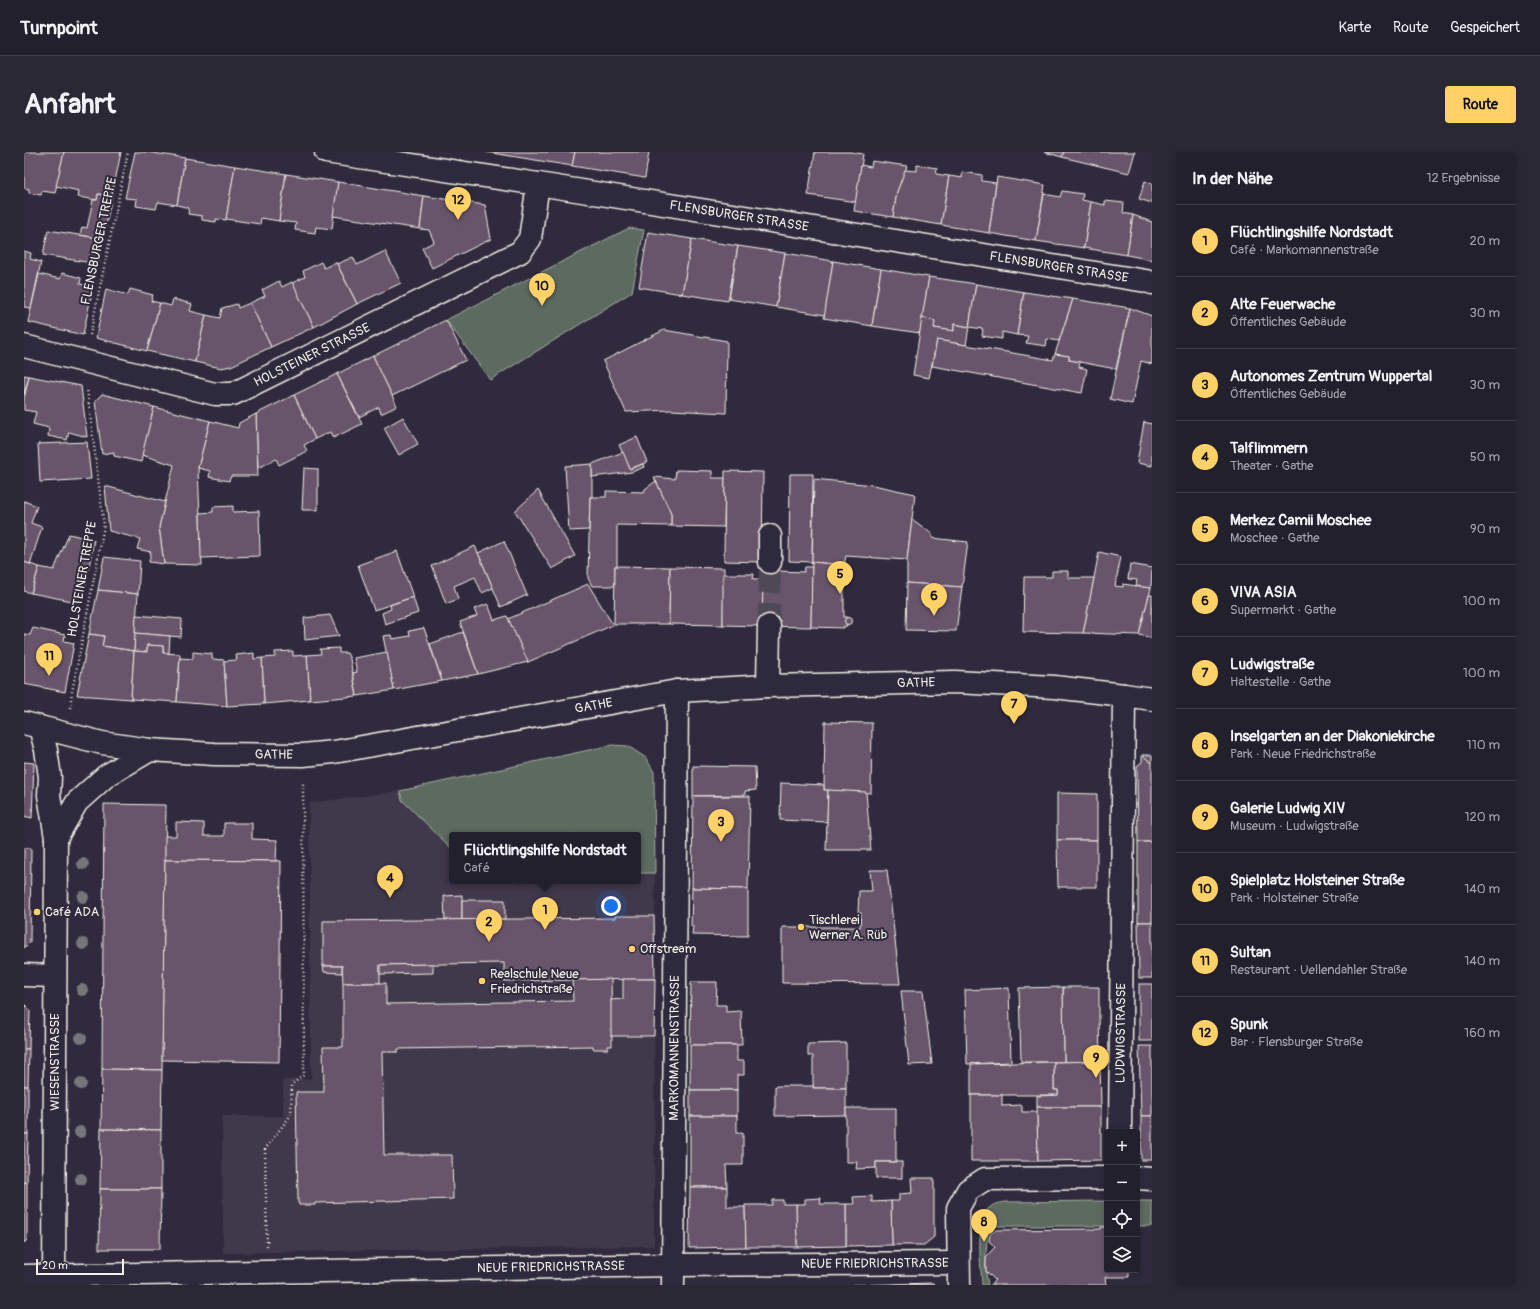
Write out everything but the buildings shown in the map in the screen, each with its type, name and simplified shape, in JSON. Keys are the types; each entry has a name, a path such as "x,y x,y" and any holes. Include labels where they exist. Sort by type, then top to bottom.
{"street":[{"name":"FLENSBURGER STRASSE","path":"326,152 538,184 1146,281 1152,284"},
{"name":"HOLSTEINER STRASSE","path":"24,346 216,394 233,394 520,252 530,239 538,184"},
{"path":"770,536 770,562"},
{"path":"768,686 769,626"},
{"name":"GATHE","path":"32,725 102,743 150,750 214,754 303,755 334,752 677,691 768,686 955,682 1039,686 1152,699"},
{"name":"MARKOMANNENSTRASSE","path":"673,1275 677,691"},
{"name":"LUDWIGSTRASSE","path":"1120,1129 1124,695"},
{"name":"WIESENSTRASSE","path":"32,725 46,750 50,778 49,795 56,838 54,1280"},
{"name":"WIESENSTRASSE","path":"56,838 77,802 106,776 150,750"},
{"path":"24,975 55,976"},
{"name":"NEUE FRIEDRICHSTRASSE","path":"959,1285 958,1208 968,1190 985,1179 1104,1178"},
{"path":"1140,1178 1152,1179"},
{"name":"NEUE FRIEDRICHSTRASSE","path":"24,1276 54,1280 211,1279 267,1273 673,1275 958,1263"}],"path":[{"name":"FLENSBURGER TREPPE","path":"90,334 128,152"},
{"name":"HOLSTEINER TREPPE","path":"72,692 104,526 91,421"},
{"path":"267,1273 266,1149 291,1116 292,1084 304,1075 303,755"}],"shaded area":[{"name":"Realschule Neue Friedrichstraße","path":"400,791 402,800 449,846 449,884 641,884 641,873 655,873 654,1246 223,1253 222,1116 283,1116 283,1080 311,1079 309,803"}],"green space":[{"path":"629,228 644,230 632,292 490,380 446,320"},
{"path":"612,745 628,746 646,758 654,772 655,873 641,873 641,832 449,832 449,846 402,800 400,791"},
{"path":"1104,1201 1104,1226 989,1226 986,1256 988,1285 982,1285 980,1256 981,1223 988,1209 998,1203"},
{"path":"1140,1201 1152,1201 1152,1226 1140,1226"}],"tunnel":[{"path":"769,626 770,562"}],"place":[{"name":"Spunk","path":"458,220"},
{"name":"Spielplatz Holsteiner Straße","path":"542,306"},
{"name":"Merkez Camii Moschee","path":"840,594"},
{"name":"VIVA ASIA","path":"934,616"},
{"name":"Sultan","path":"49,676"},
{"name":"Ludwigstraße","path":"1014,724"},
{"name":"Autonomes Zentrum Wuppertal","path":"721,842"},
{"name":"Talflimmern","path":"390,898"},
{"name":"Café ADA","path":"37,912"},
{"name":"Tischlerei Werner A. Rüb","path":"801,927"},
{"name":"Flüchtlingshilfe Nordstadt","path":"545,930"},
{"name":"Alte Feuerwache","path":"489,942"},
{"name":"Offstream","path":"632,949"},
{"name":"Realschule Neue Friedrichstraße","path":"482,981"},
{"name":"Galerie Ludwig XIV","path":"1096,1078"},
{"name":"Inselgarten an der Diakoniekirche","path":"984,1242"}]}
